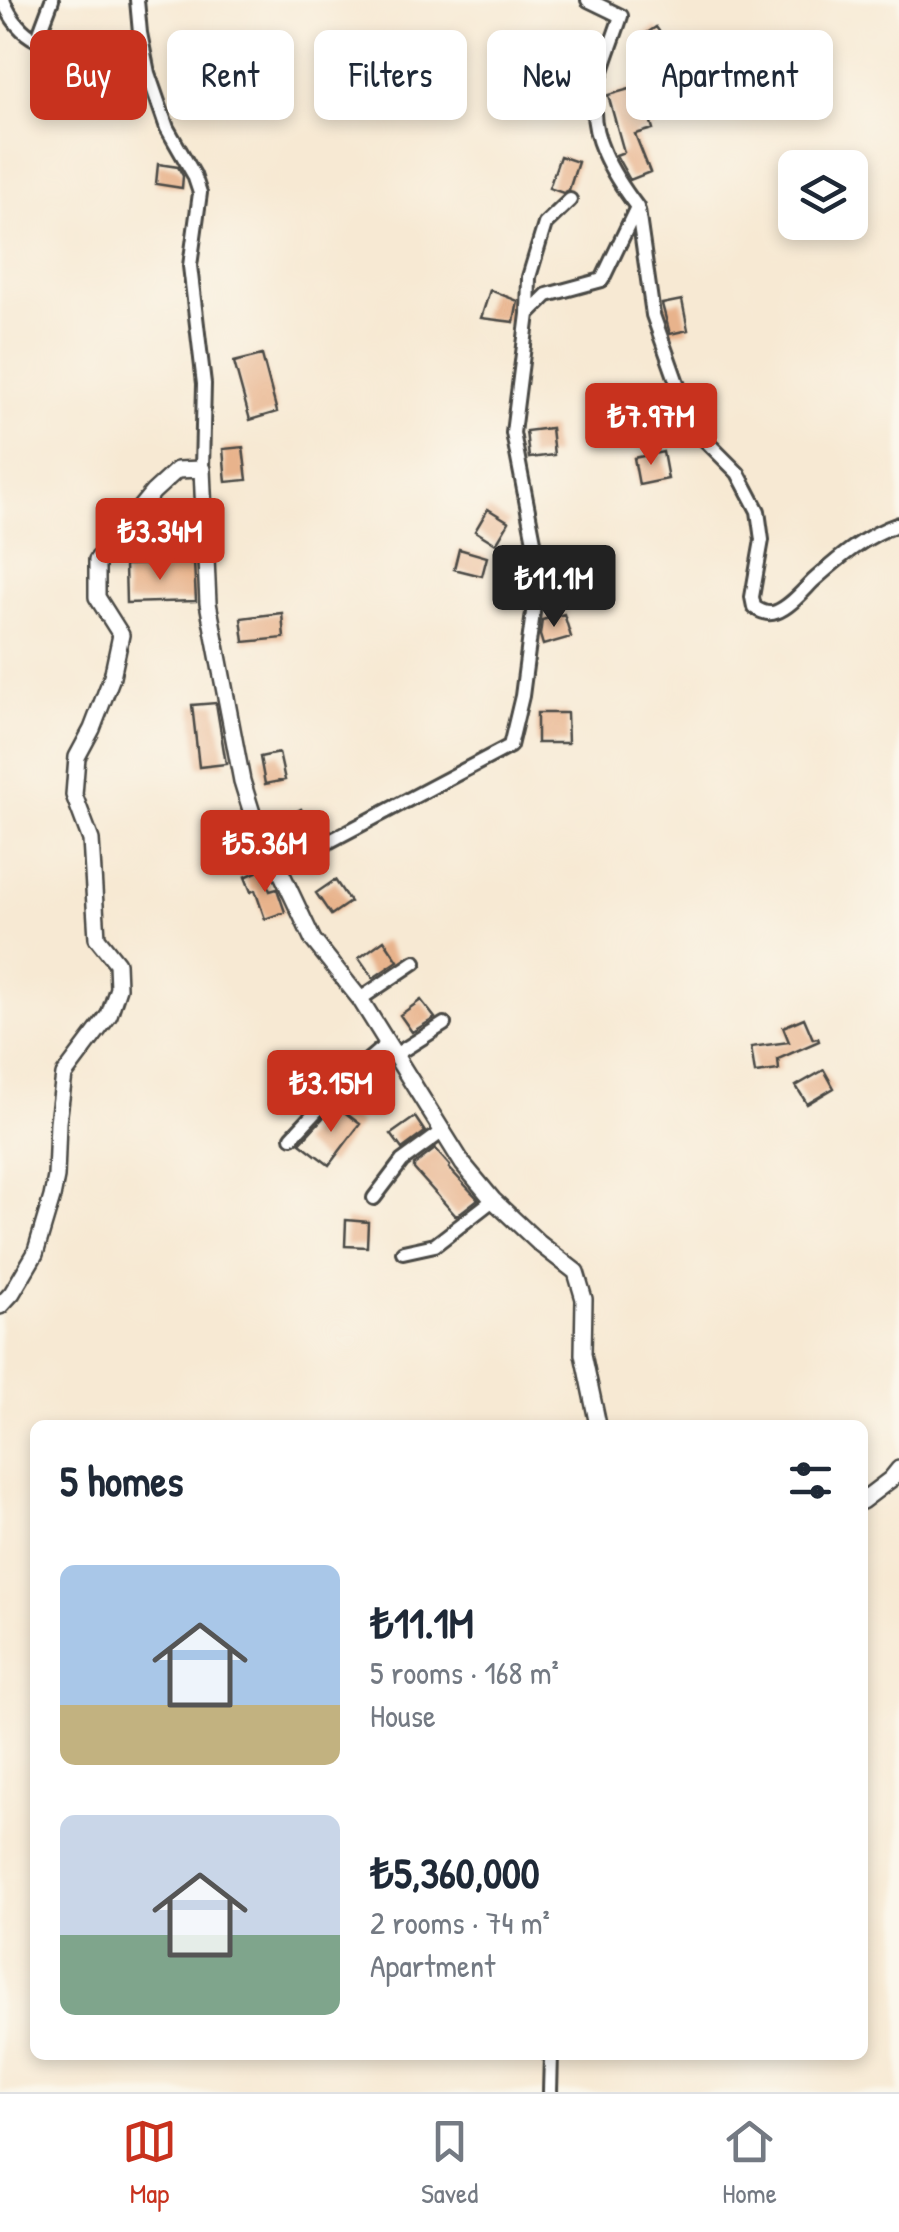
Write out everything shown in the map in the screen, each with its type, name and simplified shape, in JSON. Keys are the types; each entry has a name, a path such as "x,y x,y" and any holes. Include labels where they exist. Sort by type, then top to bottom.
{"street":[{"path":"3,0 25,34 37,40 52,0"},
{"path":"137,0 148,74 167,128 194,175 200,194 190,266 204,384 202,469 208,603 242,781 256,826 313,940 360,999 463,1164 493,1200 576,1272 584,1298 583,1354 597,1420"},
{"path":"588,0 621,16 595,96 596,136 637,207 653,316 692,428 738,473 758,510 762,540 752,597 754,607 774,613 788,605 846,551 878,531 899,524"},
{"path":"279,868 510,746 522,696 540,567 514,433 530,278 544,224 570,200"},
{"path":"528,314 547,295 602,280 637,207"},
{"path":"0,1306 35,1254 52,1197 64,1075 108,1015 118,988 117,962 96,938 91,840 74,795 78,757 112,677 120,635 96,597 97,560 176,470 202,469"},
{"path":"360,999 415,962"},
{"path":"292,1137 347,1078 392,1049 444,1024"},
{"path":"374,1198 402,1161 443,1131"},
{"path":"404,1252 435,1246 493,1200"},
{"path":"868,1497 899,1469"},
{"path":"550,2092 551,2060"}],"building":[{"path":"626,90 626,120 650,120 653,129 635,134 650,172 630,180 616,155 624,152 608,95"},
{"path":"560,156 578,162 569,190 563,193 549,188"},
{"path":"158,164 178,167 183,176 182,188 156,184"},
{"path":"490,290 518,301 514,322 481,318"},
{"path":"682,300 688,330 670,334 662,304"},
{"path":"262,355 277,412 250,420 234,362"},
{"path":"551,428 554,455 529,458 526,431"},
{"path":"243,447 247,480 226,482 223,449"},
{"path":"663,452 668,479 639,485 634,458"},
{"path":"488,509 509,522 496,544 475,531"},
{"path":"459,549 487,557 482,576 454,569"},
{"path":"194,563 196,601 126,603 125,565"},
{"path":"282,613 284,638 244,642 241,618"},
{"path":"564,614 571,637 543,645 542,620"},
{"path":"216,703 226,764 199,767 192,705"},
{"path":"537,713 567,713 568,743 537,743"},
{"path":"279,753 285,780 265,784 260,757"},
{"path":"301,809 312,828 289,841 278,822"},
{"path":"261,870 270,891 277,889 285,912 265,919 255,890 251,892 245,877"},
{"path":"335,880 350,902 331,915 316,893"},
{"path":"384,940 398,961 373,978 359,958"},
{"path":"421,1000 435,1018 412,1032 400,1015"},
{"path":"804,1018 813,1039 819,1041 778,1059 779,1070 755,1073 751,1047 789,1042 783,1027"},
{"path":"824,1070 834,1088 807,1104 796,1086"},
{"path":"335,1105 360,1124 329,1165 300,1143"},
{"path":"415,1117 425,1132 402,1149 391,1134"},
{"path":"435,1149 478,1199 456,1216 414,1169"},
{"path":"346,1220 368,1222 367,1247 345,1246"}]}
